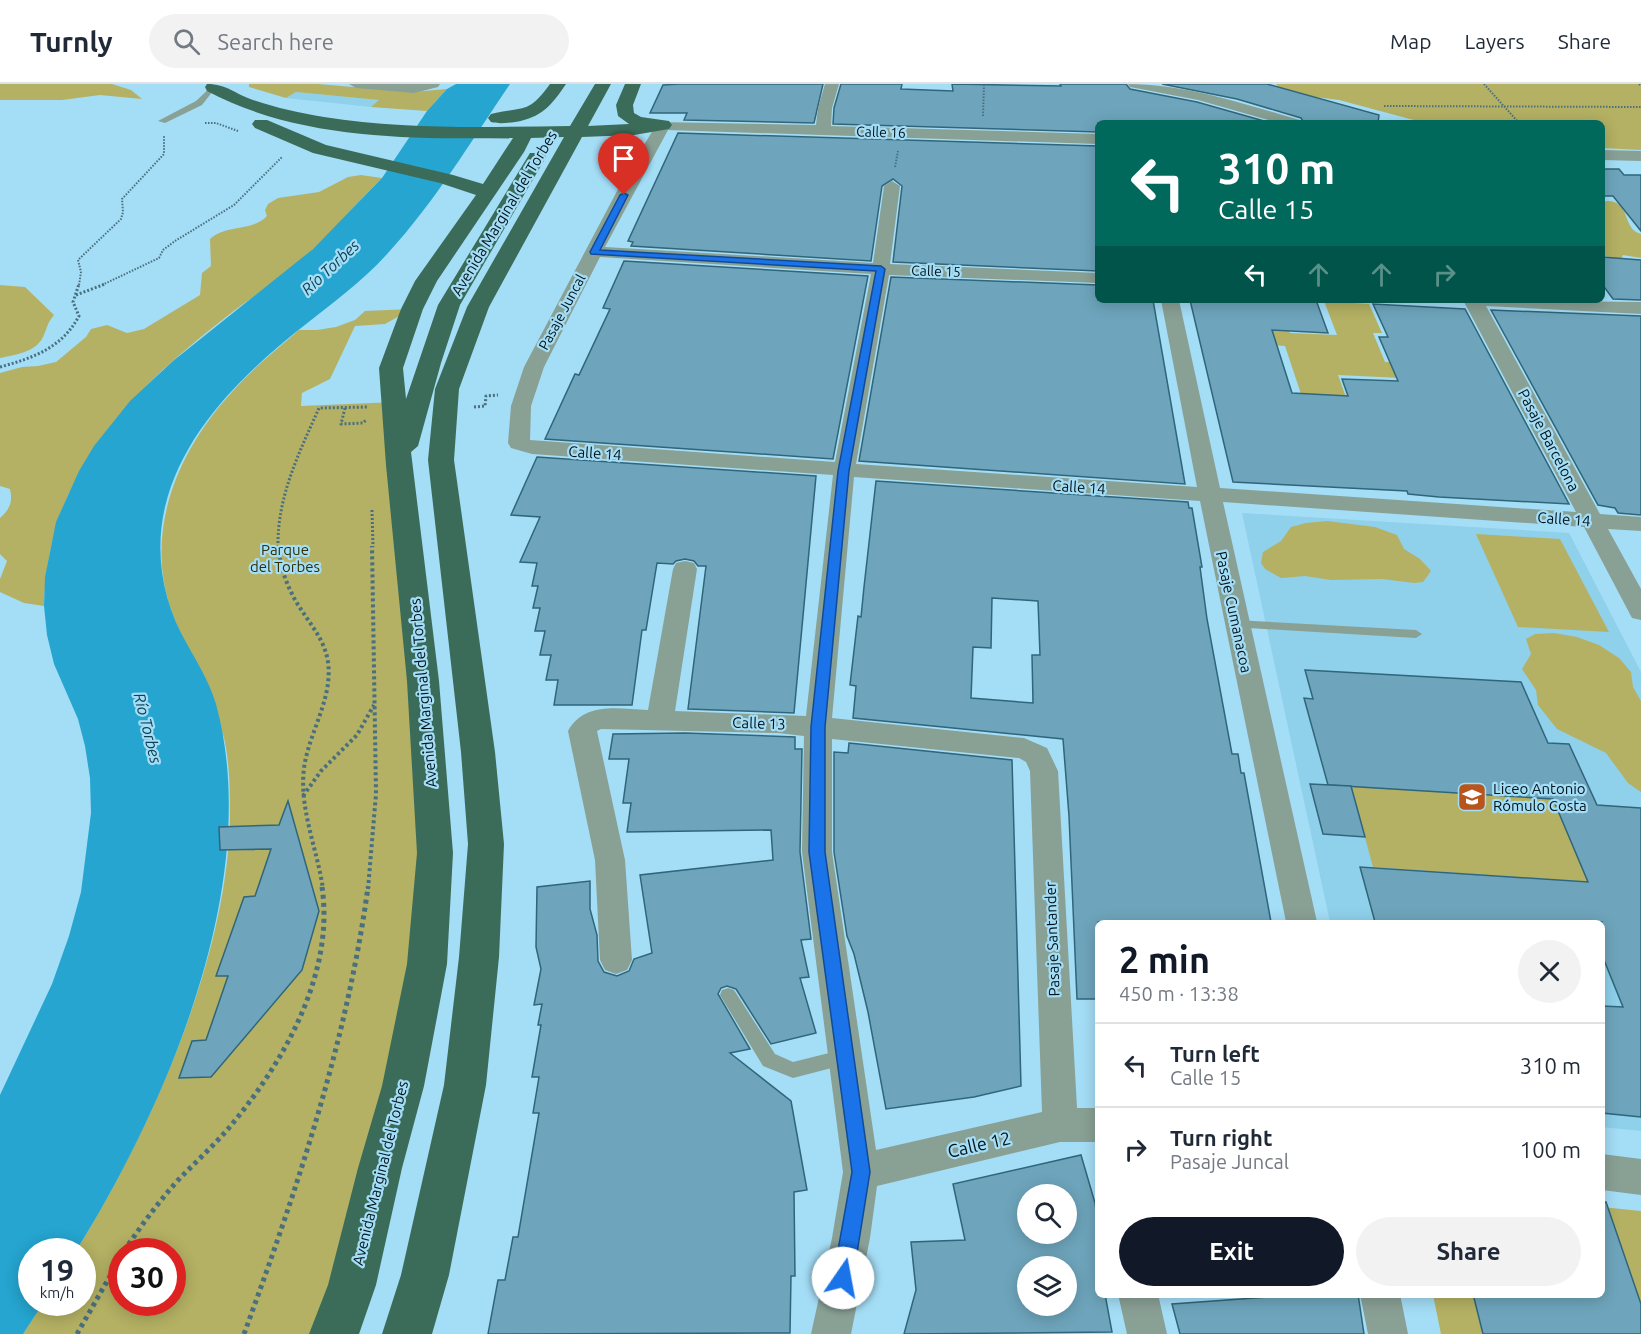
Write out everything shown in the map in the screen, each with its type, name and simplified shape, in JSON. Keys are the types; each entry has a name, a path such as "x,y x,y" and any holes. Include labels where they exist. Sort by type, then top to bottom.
{"highway":[{"path":"212,86 260,101 314,110 419,117 511,117 542,108 558,84"},
{"name":"Avenida Marginal del Torbes","path":"407,1334 424,1275 465,1085 479,957 486,844 478,752 441,460 447,389 478,307 603,84"},
{"path":"633,84 623,103 625,115 631,120 663,125"},
{"path":"212,86 237,101 284,114 323,122 410,130 598,131 641,130 663,125"},
{"path":"212,86 220,105 320,149 446,179 487,192"},
{"path":"547,101 582,107 623,103"},
{"name":"Avenida Marginal del Torbes","path":"334,1334 352,1285 380,1168 404,1086 428,953 435,854 430,765 399,465 449,305 562,114"},
{"path":"525,132 578,124 663,125"},
{"path":"551,218 598,131"},
{"path":"399,465 391,368 398,345 426,281 515,152 525,132"},
{"path":"447,389 479,356 489,336"}],"street":[{"path":"356,84 414,89 432,84"},
{"path":"823,130 825,108 832,84"},
{"path":"1135,84 1200,96 1285,120"},
{"name":"Calle 16","path":"663,125 1095,139"},
{"name":"Pasaje Juncal","path":"519,443 521,406 534,367 633,176 663,125"},
{"path":"1605,155 1641,156"},
{"path":"831,1334 851,1238 861,1172 817,852 818,727 844,471 881,269 892,186"},
{"name":"Calle 15","path":"595,252 881,269 1095,278"},
{"name":"Pasaje Cumanacoa","path":"1171,303 1236,624 1302,920"},
{"name":"Pasaje Barcelona","path":"1475,303 1641,612"},
{"path":"1536,303 1641,308"},
{"name":"Calle 14","path":"519,443 532,448 844,471 1641,524"},
{"path":"660,721 685,569"},
{"name":"Calle 13","path":"616,960 610,860 582,731 587,724 598,719 778,723 1023,748 1036,755"},
{"name":"Pasaje Santander","path":"1036,755 1044,771 1060,1125"},
{"name":"Calle 12","path":"861,1172 1060,1125 1095,1125"},
{"path":"1605,1172 1641,1177"},
{"path":"1139,1298 1148,1334"},
{"path":"1381,1298 1388,1334"}],"lane":[{"path":"162,121 199,103 212,86"},
{"path":"1236,624 1416,634"},
{"path":"728,995 769,1060 793,1070 846,1057"}],"path":[{"path":"983,117 984,84"},
{"path":"1484,84 1516,120"},
{"path":"1384,106 1641,107"},
{"path":"0,367 50,350 75,324 79,316 73,302 80,288 82,273 78,260 89,247 119,221 123,215 122,199 164,154 165,129 162,121"},
{"path":"892,186 901,133"},
{"path":"76,295 113,281 128,271 159,258 163,250 175,241 234,205 285,156"},
{"path":"134,1238 166,1195 210,1149 248,1103 278,1057 305,1001 320,949 324,910 322,874 308,827 303,796 306,750 326,695 328,665 321,639 296,602 282,572 277,541 279,510 288,480 319,408 371,407 371,419"},
{"path":"244,1334 283,1229 324,1097 356,964 372,859 377,768 372,501"},
{"path":"303,796 321,771 357,735 375,705"},
{"path":"77,1334 108,1279"}],"shaded area":[{"path":"296,92 380,100 371,107 286,98"},
{"name":"Liceo Antonio Rómulo Costa","path":"1242,513 1569,533 1641,672 1641,1131 1605,1127 1605,920 1330,920"}],"green space":[{"path":"0,84 112,84 131,90 142,99 100,95 62,100 0,100"},
{"path":"249,84 318,84 412,92 447,89 427,111 371,107 379,100 296,92 286,98 249,87"},
{"path":"1276,84 1641,84 1641,150 1605,148 1605,120 1414,120 1339,100 1299,95 1280,89"},
{"path":"361,175 382,178 304,258 226,317 157,376 126,407 99,441 77,477 60,516 49,559 44,606 24,603 0,592 0,579 7,561 0,554 0,518 6,512 11,498 10,489 0,486 0,373 56,362 86,337 91,329 107,325 127,333 144,329 200,295 202,273 211,266 210,239 216,234 261,221 267,216 265,210 268,204 278,198 319,192 348,177"},
{"path":"1605,202 1620,205 1631,227 1641,234 1641,258 1623,255 1621,260 1605,256"},
{"path":"0,285 25,287 54,315 40,342 35,346 25,352 0,358"},
{"path":"1325,303 1369,304 1382,333 1373,333 1385,362 1416,363 1423,379 1338,375 1351,411 1306,409 1285,346 1270,345 1264,327 1288,328 1290,333 1337,335"},
{"name":"Parque del Torbes","path":"412,309 385,324 355,326 330,379 302,393 301,406 395,402 435,853 334,1334 23,1334 35,1316 96,1316 96,1238 84,1238 131,1153 180,1043 215,929 226,873 230,819 226,748 214,708 175,620 165,589 162,558 163,528 169,498 194,442 212,416 248,375 299,330 336,327 355,320 365,311"},
{"path":"1327,521 1375,527 1397,535 1404,549 1420,559 1431,571 1423,582 1414,583 1382,579 1331,580 1305,576 1281,578 1265,569 1261,563 1263,552 1281,541 1291,527"},
{"path":"1476,534 1560,539 1609,632 1518,627"},
{"path":"1554,633 1577,637 1599,645 1619,658 1631,672 1633,687 1641,701 1641,792 1628,783 1606,753 1557,729 1538,705 1536,690 1522,669 1531,654 1526,639 1535,634"},
{"path":"1351,786 1553,799 1588,882 1373,867"},
{"path":"1605,1207 1641,1211 1641,1334 1441,1334 1434,1298 1605,1298"}],"water":[{"name":"Río Torbes","path":"456,84 510,84 452,171 405,233 368,274 279,346 237,385 201,430 174,480 165,507 160,542 163,578 172,612 207,680 216,704 228,772 227,843 217,915 198,988 173,1059 143,1128 110,1192 83,1238 18,1238 18,1316 35,1316 23,1334 0,1334 0,1095 52,984 69,936 81,892 91,813 90,778 85,746 78,719 54,664 47,635 44,606 45,577 56,522 79,471 94,446 130,401 173,361 313,249 382,178 427,111 447,89"}],"building":[{"path":"823,84 814,123 684,120 687,113 650,113 663,85"},
{"path":"841,84 902,84 901,89 953,91 952,84 1061,86 1060,84 1126,84 1130,89 1197,102 1260,120 1095,120 1095,132 833,124 834,108"},
{"path":"1162,84 1267,84 1379,115 1378,120 1302,120 1237,99"},
{"path":"678,133 1095,146 1095,271 893,262 902,186 893,179 882,186 871,261 631,246 633,242 628,241"},
{"path":"1605,169 1619,169 1624,175 1641,175 1641,231 1613,196 1605,196"},
{"path":"1605,257 1641,260 1641,300 1613,299 1605,288"},
{"path":"624,261 868,276 833,459 545,439 575,374 579,375 610,309 603,308"},
{"path":"891,277 1095,285 1095,303 1154,303 1185,484 859,461"},
{"path":"1191,303 1317,303 1328,333 1272,330 1292,393 1348,396 1342,379 1398,381 1379,337 1388,337 1373,304 1465,309 1569,504 1439,497 1408,494 1407,491 1233,482"},
{"path":"1491,310 1641,316 1641,515 1618,513 1615,508 1598,505"},
{"path":"537,457 816,476 794,713 688,709 706,566 698,566 694,561 685,559 673,564 657,563 646,630 642,630 632,705 554,705 558,680 546,680 551,655 540,655 545,631 535,631 540,608 533,608 538,586 532,586 537,563 520,562 540,517 511,515"},
{"path":"876,481 1188,502 1189,508 1192,508 1202,567 1200,567 1207,619 1232,754 1238,754 1241,773 1244,773 1271,920 1095,920 1095,999 1077,999 1069,816 1063,739 853,718 856,686 850,685 858,616 861,617","holes":["992,598 1038,601 1040,655 1032,655 1033,703 971,698 973,647 991,648"]},
{"path":"1305,670 1521,682 1548,743 1569,744 1597,805 1641,808 1641,1117 1605,1113 1605,1006 1623,1007 1605,962 1605,920 1374,920 1360,867 1588,882 1553,799 1328,785 1304,698 1313,699"},
{"path":"685,733 795,737 795,749 802,749 800,852 811,939 801,940 809,977 800,978 816,1033 771,1044 736,989 727,986 721,988 718,994 750,1049 730,1053 791,1101 807,1190 794,1192 795,1276 791,1276 790,1333 488,1334 498,1280 505,1280 513,1237 518,1237 539,1113 533,1113 539,1077 532,1077 541,1025 538,1025 542,1004 534,1005 541,969 536,947 537,887 590,881 590,909 597,935 598,961 604,972 617,976 629,971 634,959 652,953 640,875 773,860 771,830 627,832 631,803 623,803 629,759 609,759 613,734"},
{"path":"849,743 1012,760 1021,1086 974,1097 886,1109 868,1012 854,954 847,936 834,852 834,752 848,753"},
{"path":"1310,784 1351,786 1365,837 1323,834"},
{"path":"288,801 319,911 302,970 211,1077 179,1078 192,1041 206,1040 228,976 216,976 244,897 255,896 271,849 220,850 219,827 279,825"},
{"path":"1081,1155 1095,1203 1095,1298 1106,1298 1112,1332 904,1334 916,1290 911,1242 965,1240 953,1184"},
{"path":"1605,1202 1641,1304 1641,1334 1483,1334 1474,1298 1605,1298"},
{"path":"1254,1298 1359,1298 1364,1334 1180,1334 1172,1304"}],"place":[{"name":"Liceo Antonio Rómulo Costa","path":"1472,797"}],"route":[{"path":"624,195 595,252 881,269 844,471 818,727 817,852 861,1172 843,1278"}]}
